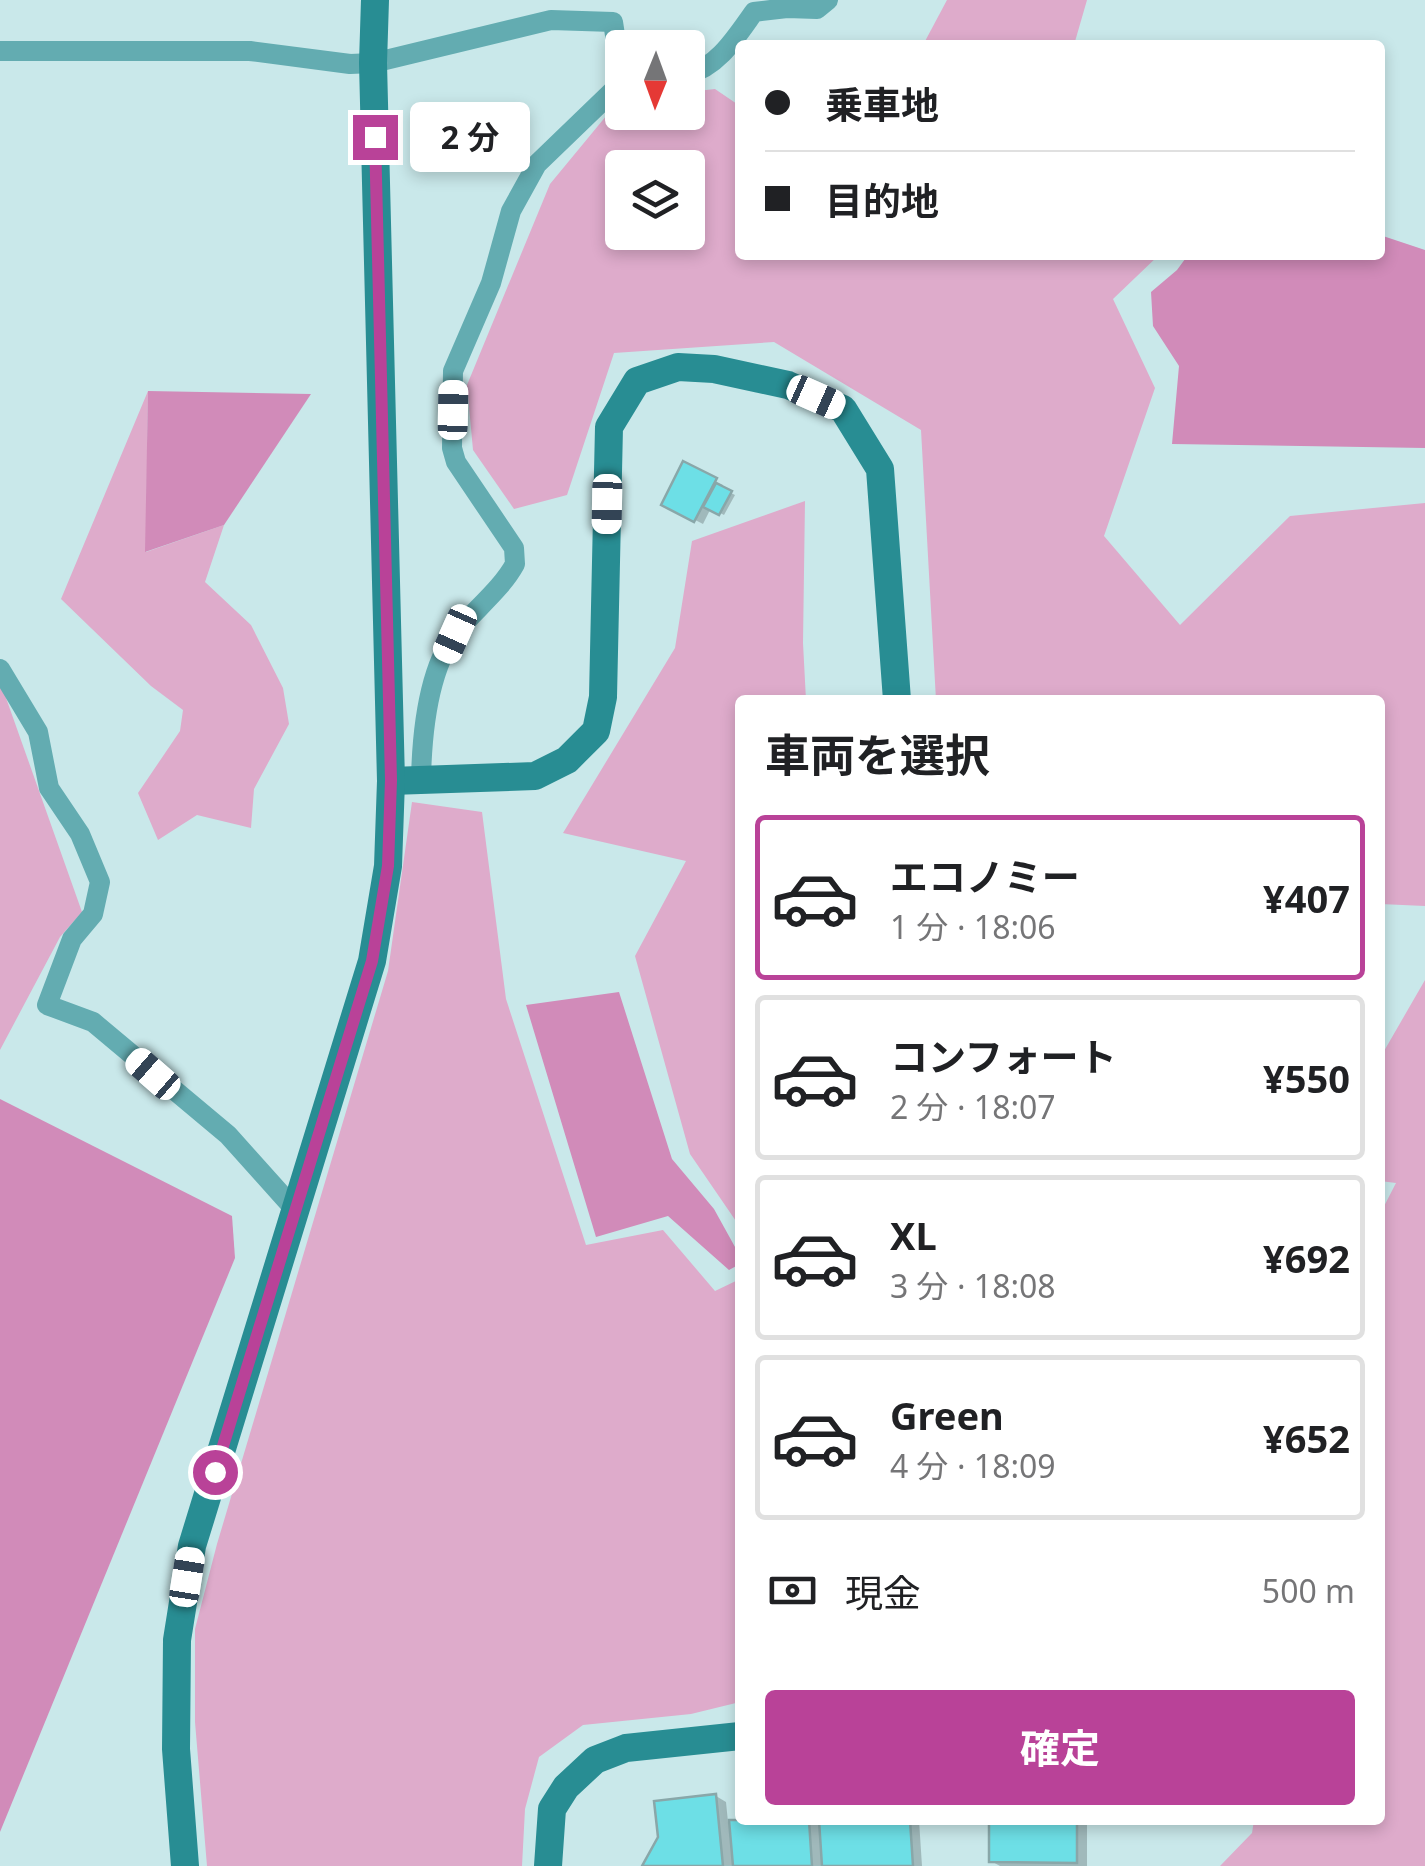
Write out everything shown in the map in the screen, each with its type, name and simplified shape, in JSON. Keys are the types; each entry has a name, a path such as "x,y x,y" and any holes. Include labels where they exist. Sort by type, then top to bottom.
{"street":[{"path":"185,1866 176,1749 176,1640 192,1546 372,961 388,866 391,780 373,64 375,0"},
{"path":"705,68 726,50 750,6 817,9 828,0"},
{"path":"0,50 250,52 373,64 551,20 613,22 614,30"},
{"path":"421,779 422,725 439,669 455,634 515,564 514,548 456,462 452,448 454,371 490,282 511,211 538,164 605,99"},
{"path":"391,780 534,776 567,760 596,731 602,697 609,427 637,381 678,368 714,369 788,385 843,409 864,439 880,469 897,695"},
{"path":"0,669 38,732 49,788 80,834 100,882 93,914 72,939 47,1004 93,1022 228,1135 297,1212"},
{"path":"548,1866 552,1809 566,1788 595,1760 626,1748 735,1737"}],"shaded area":[{"path":"947,0 1087,0 1075,40 926,40"},
{"path":"715,89 735,103 735,260 1154,260 1113,299 1155,388 1104,536 1180,625 1290,516 1425,503 1425,906 1385,904 1385,695 936,695 921,430 774,342 614,353 567,495 514,509 473,450 467,385 550,184 605,117 605,130 705,130 705,90"},
{"path":"1385,237 1425,250 1425,448 1172,444 1179,366 1153,326 1151,292 1184,260 1385,260"},
{"path":"148,391 146,552 224,525 205,582 251,625 283,688 289,724 254,789 251,828 197,815 158,840 138,793 180,731 183,710 151,686 61,599"},
{"path":"148,391 311,394 224,525 145,552"},
{"path":"805,501 806,695 735,695 735,1220 690,1154 635,956 686,861 563,833 675,648 692,541"},
{"path":"0,681 82,912 60,937 0,1050"},
{"path":"412,802 482,812 506,999 586,1245 663,1230 715,1291 735,1281 735,1703 691,1714 583,1725 539,1757 525,1809 522,1866 207,1866 195,1722 195,1629 388,971"},
{"path":"1425,980 1425,1866 1220,1866 1252,1833 1253,1825 1385,1825 1385,1204 1396,1183 1385,1182 1385,1049"},
{"path":"619,992 672,1159 714,1209 735,1247 735,1267 729,1270 668,1216 596,1237 526,1005"},
{"path":"0,1099 232,1216 235,1258 0,1832"}],"building":[{"path":"683,461 717,478 694,522 661,505"},
{"path":"716,483 732,491 719,515 703,507"},
{"path":"716,1794 723,1866 642,1866 658,1837 654,1801"},
{"path":"729,1820 735,1820 735,1825 809,1825 812,1866 733,1866"},
{"path":"819,1825 910,1825 913,1866 822,1866"},
{"path":"989,1825 1077,1825 1077,1863 989,1862"}],"route":[{"path":"215,1472 372,961 388,866 391,780 375,137"}]}
